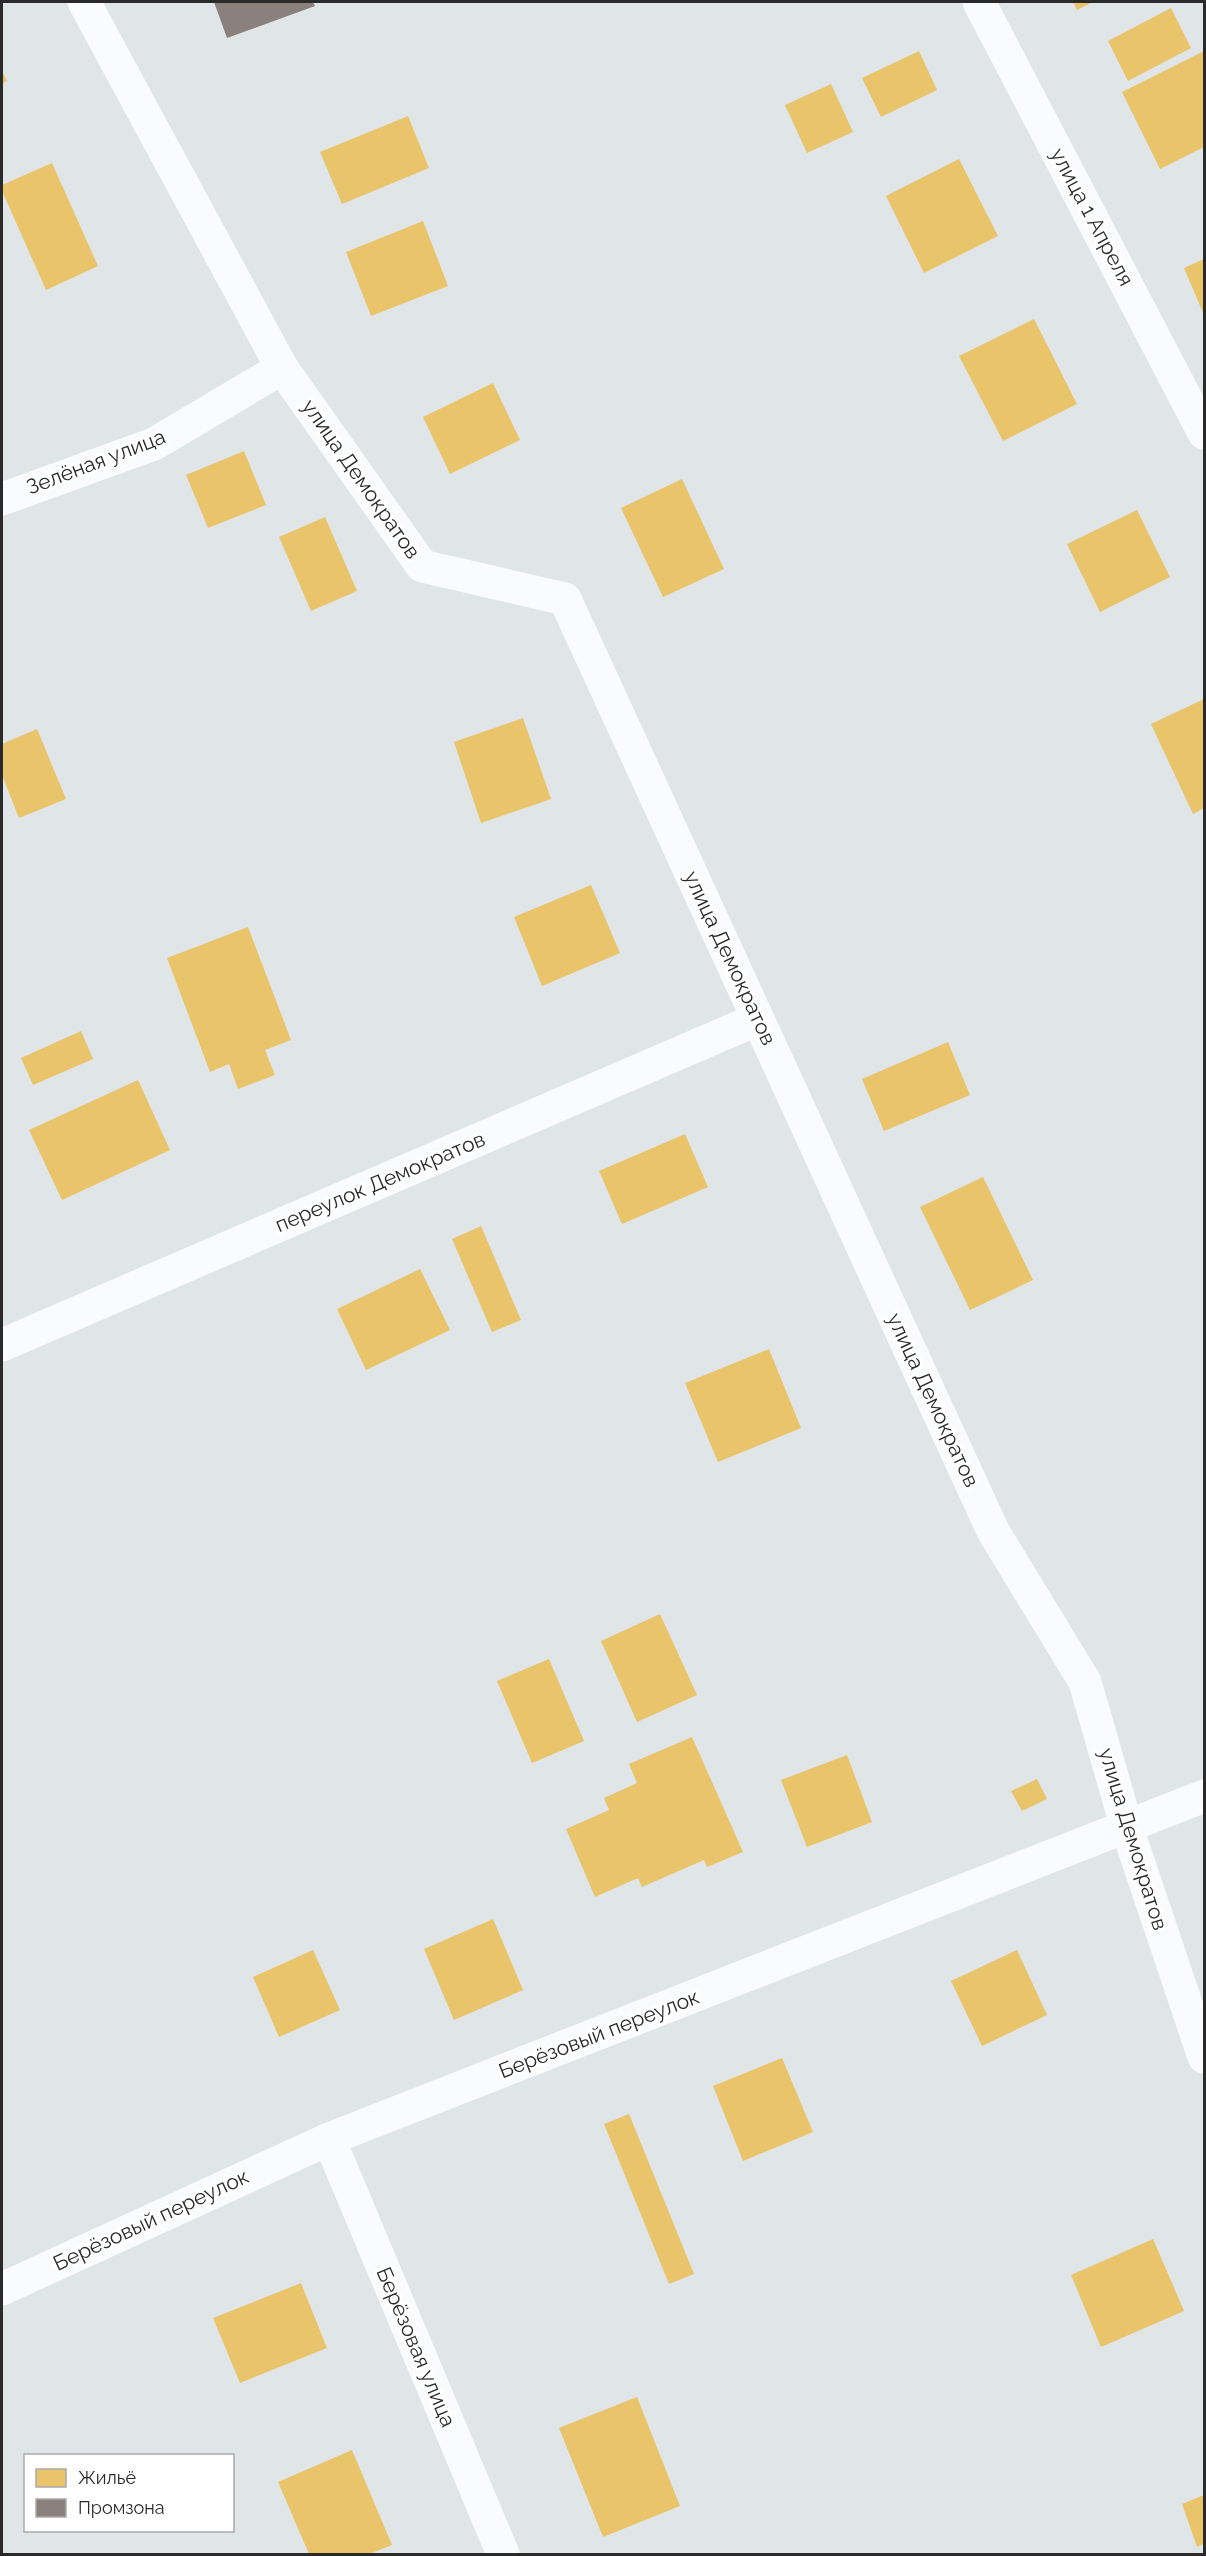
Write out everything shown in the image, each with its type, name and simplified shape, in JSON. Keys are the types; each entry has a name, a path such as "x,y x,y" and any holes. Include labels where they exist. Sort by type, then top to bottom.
{"street":[{"name":"улица Демократов","path":"84,2 282,368 422,566 565,599 993,1531 1085,1682 1128,1828 1204,2057"},
{"name":"улица 1 Апреля","path":"979,2 1204,434"},
{"name":"Зелёная улица","path":"2,499 153,444 282,368"},
{"name":"переулок Демократов","path":"2,1346 758,1019"},
{"name":"Берёзовый переулок","path":"2,2289 329,2139 1128,1828 1204,1796"},
{"name":"Берёзовая улица","path":"329,2139 503,2554"}],"building: Жильё":[{"path":"1073,2 1093,2 1077,10"},
{"path":"1171,8 1191,48 1128,81 1108,41"},
{"path":"919,51 937,90 881,117 862,78"},
{"path":"1204,51 1204,147 1160,169 1122,92"},
{"path":"2,71 7,81 2,84"},
{"path":"831,84 853,132 807,153 785,105"},
{"path":"408,116 429,168 342,204 320,152"},
{"path":"959,159 998,236 924,273 886,196"},
{"path":"52,163 98,266 46,290 2,191 2,185"},
{"path":"423,221 448,286 371,316 346,252"},
{"path":"1204,259 1204,315 1184,268"},
{"path":"1034,319 1077,404 1003,441 959,356"},
{"path":"493,383 520,440 450,474 423,417"},
{"path":"244,451 266,505 208,528 186,475"},
{"path":"682,479 724,569 663,597 621,508"},
{"path":"1137,510 1170,577 1100,612 1067,544"},
{"path":"325,517 357,591 311,611 279,537"},
{"path":"1204,699 1204,808 1193,814 1151,724"},
{"path":"523,718 551,799 481,823 454,742"},
{"path":"37,729 66,799 19,818 2,775 2,744"},
{"path":"591,885 620,953 542,986 514,917"},
{"path":"248,927 291,1040 265,1050 275,1075 238,1089 229,1064 210,1072 167,958"},
{"path":"81,1031 93,1059 33,1085 21,1058"},
{"path":"948,1042 970,1095 884,1131 862,1079"},
{"path":"138,1080 170,1150 62,1200 29,1130"},
{"path":"685,1134 708,1187 622,1224 599,1171"},
{"path":"983,1177 1033,1280 970,1310 920,1207"},
{"path":"481,1226 521,1320 492,1332 452,1239"},
{"path":"420,1269 450,1330 366,1370 337,1309"},
{"path":"769,1349 801,1428 718,1462 685,1383"},
{"path":"660,1614 697,1695 637,1722 601,1641"},
{"path":"549,1659 584,1741 532,1763 497,1681"},
{"path":"692,1737 743,1852 707,1867 704,1860 642,1887 638,1878 595,1897 566,1829 609,1810 604,1798 637,1783 629,1764"},
{"path":"847,1755 872,1822 807,1847 781,1780"},
{"path":"1037,1779 1047,1799 1022,1811 1011,1791"},
{"path":"493,1919 523,1990 454,2020 424,1949"},
{"path":"313,1950 340,2010 279,2037 253,1977"},
{"path":"1017,1950 1047,2015 982,2046 951,1981"},
{"path":"782,2058 813,2132 743,2161 713,2086"},
{"path":"629,2114 694,2274 669,2284 604,2124"},
{"path":"1153,2239 1184,2311 1101,2347 1071,2275"},
{"path":"301,2283 327,2348 240,2383 213,2318"},
{"path":"637,2397 680,2506 603,2537 559,2428"},
{"path":"352,2450 392,2545 369,2554 309,2554 278,2482"},
{"path":"1204,2495 1204,2544 1197,2547 1182,2504"}],"building: Промзона":[{"path":"214,2 313,2 315,6 227,38"}]}
